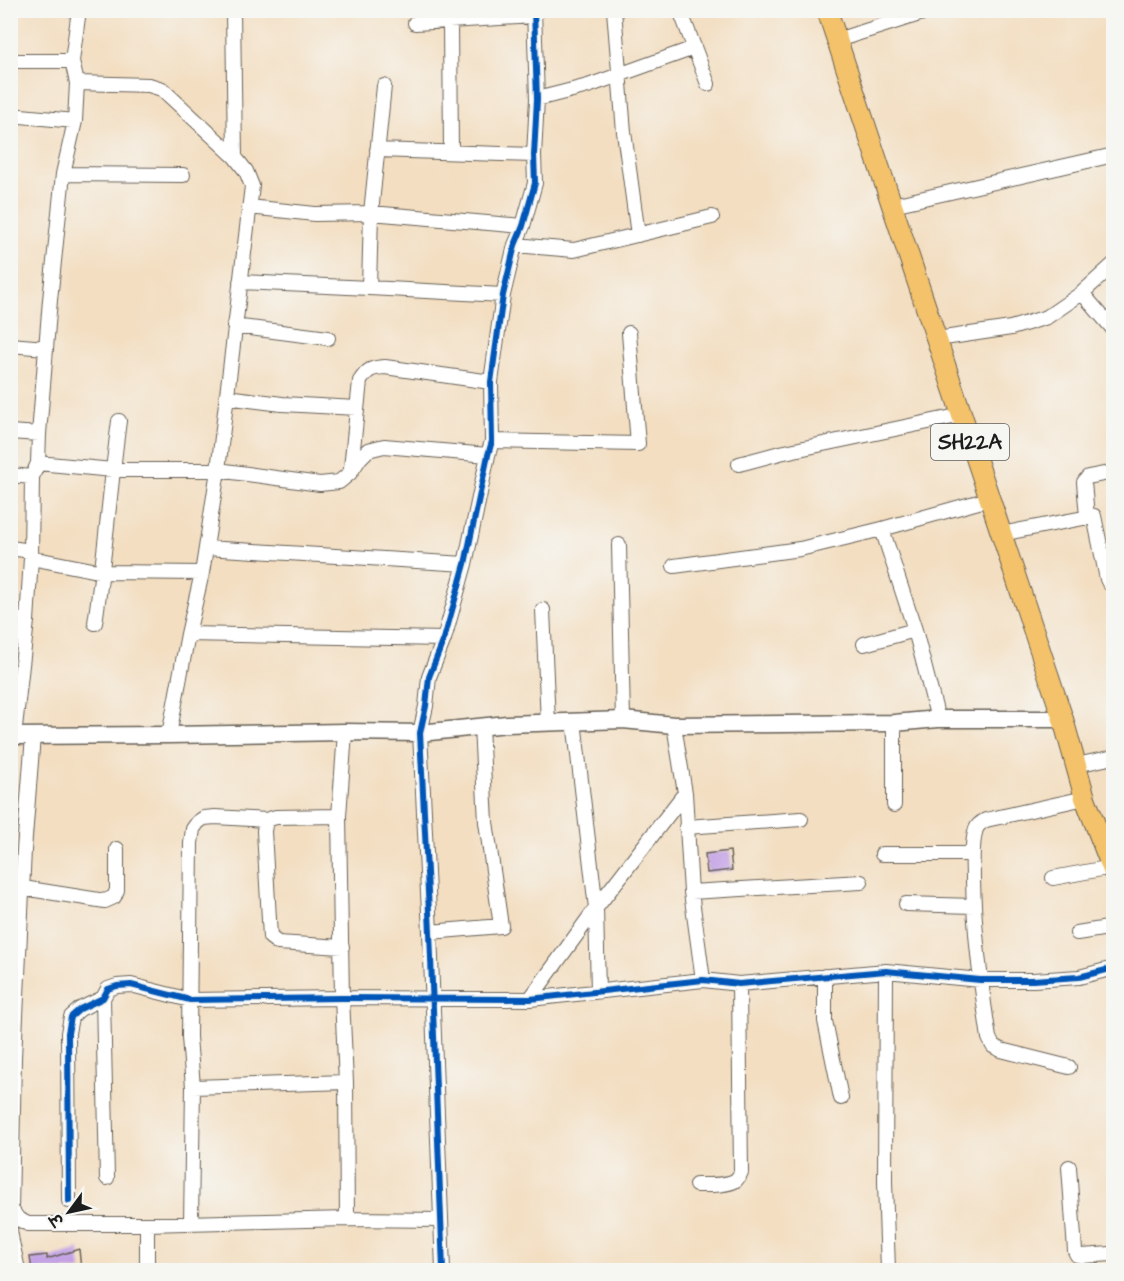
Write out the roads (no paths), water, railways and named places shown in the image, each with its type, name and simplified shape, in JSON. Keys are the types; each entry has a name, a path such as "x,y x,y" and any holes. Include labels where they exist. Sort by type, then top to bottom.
{"main road":[{"name":"SH22A","path":"827,10 1063,719 1085,798 1113,870"}],"street":[{"path":"79,10 72,61 77,82 75,121 63,174 46,348 38,462 33,477 27,621 12,736 420,733 507,723 623,720 674,725 894,723 938,719 1063,719"},
{"path":"233,10 235,157"},
{"path":"614,10 624,132 638,235"},
{"path":"680,10 708,84"},
{"path":"837,40 932,10"},
{"path":"415,23 534,13 537,99 535,183 515,245 503,294 491,382 490,448 465,564 444,639 429,677 420,733 443,1270"},
{"path":"450,21 451,152"},
{"path":"537,99 588,86 694,48"},
{"path":"10,61 72,61"},
{"path":"77,82 149,85 162,89 235,157 246,171 252,186 218,470 202,573 169,735"},
{"path":"369,288 371,213 384,86"},
{"path":"10,115 75,121"},
{"path":"377,150 534,155"},
{"path":"893,205 1113,155"},
{"path":"63,174 183,175"},
{"path":"249,207 315,214 371,213 523,226"},
{"path":"515,245 574,250 712,217"},
{"path":"937,339 1011,328 1047,317 1082,293 1113,264"},
{"path":"240,282 503,294"},
{"path":"1082,293 1113,330"},
{"path":"234,326 328,338"},
{"path":"38,462 113,470 218,470 320,484 339,482 368,450 384,446 490,448 638,444 629,333"},
{"path":"10,345 46,348"},
{"path":"350,472 360,381 372,368 385,367 491,382"},
{"path":"226,396 282,404 357,408"},
{"path":"739,464 780,453 962,415"},
{"path":"95,623 103,572 119,421"},
{"path":"10,432 39,434"},
{"path":"1087,517 1084,482 1088,477 1113,471"},
{"path":"10,475 33,477"},
{"path":"674,566 800,549 989,499"},
{"path":"1001,534 1094,516 1108,553 1107,579 1113,584"},
{"path":"882,529 915,630 938,719"},
{"path":"619,545 623,720"},
{"path":"10,548 103,572 202,573"},
{"path":"206,548 465,564"},
{"path":"543,610 548,723"},
{"path":"10,620 27,621"},
{"path":"864,644 915,630"},
{"path":"188,634 444,639"},
{"path":"574,721 596,908 598,991"},
{"path":"894,723 894,805"},
{"path":"674,725 684,794 691,892 703,980"},
{"path":"430,932 501,926 486,822 482,726"},
{"path":"345,732 339,816 347,1219"},
{"path":"33,736 17,851 23,888 12,1058 11,1210 18,1219 28,1224 147,1224 347,1219 441,1220"},
{"path":"1076,765 1113,758"},
{"path":"530,999 596,908 684,794"},
{"path":"1069,1066 1001,1050 993,1046 989,1038 980,980 974,906 973,854 979,823 1085,798"},
{"path":"191,1223 193,1087 189,1037 190,843 193,829 204,818 214,817 266,820 276,817 339,816"},
{"path":"686,826 801,819"},
{"path":"266,820 264,831 270,937 278,943 342,947"},
{"path":"23,888 105,901 114,897 117,890 117,849"},
{"path":"882,854 973,854"},
{"path":"1053,878 1113,870"},
{"path":"691,892 861,882"},
{"path":"906,904 974,906"},
{"path":"1077,933 1113,927"},
{"path":"107,1178 103,998 108,988 117,986 131,984 190,1000 530,999 703,980 738,984 886,971 980,980 1055,979 1079,977 1113,968"},
{"path":"886,971 885,1182 888,1270"},
{"path":"825,976 825,1021 841,1098"},
{"path":"696,1185 728,1184 738,1179 741,1172 738,984"},
{"path":"69,1201 68,1033 71,1017 80,1009 103,998"},
{"path":"193,1087 346,1082"},
{"path":"1069,1167 1077,1255 1113,1255"},
{"path":"147,1224 147,1270"},
{"path":"10,1230 18,1270"}]}
